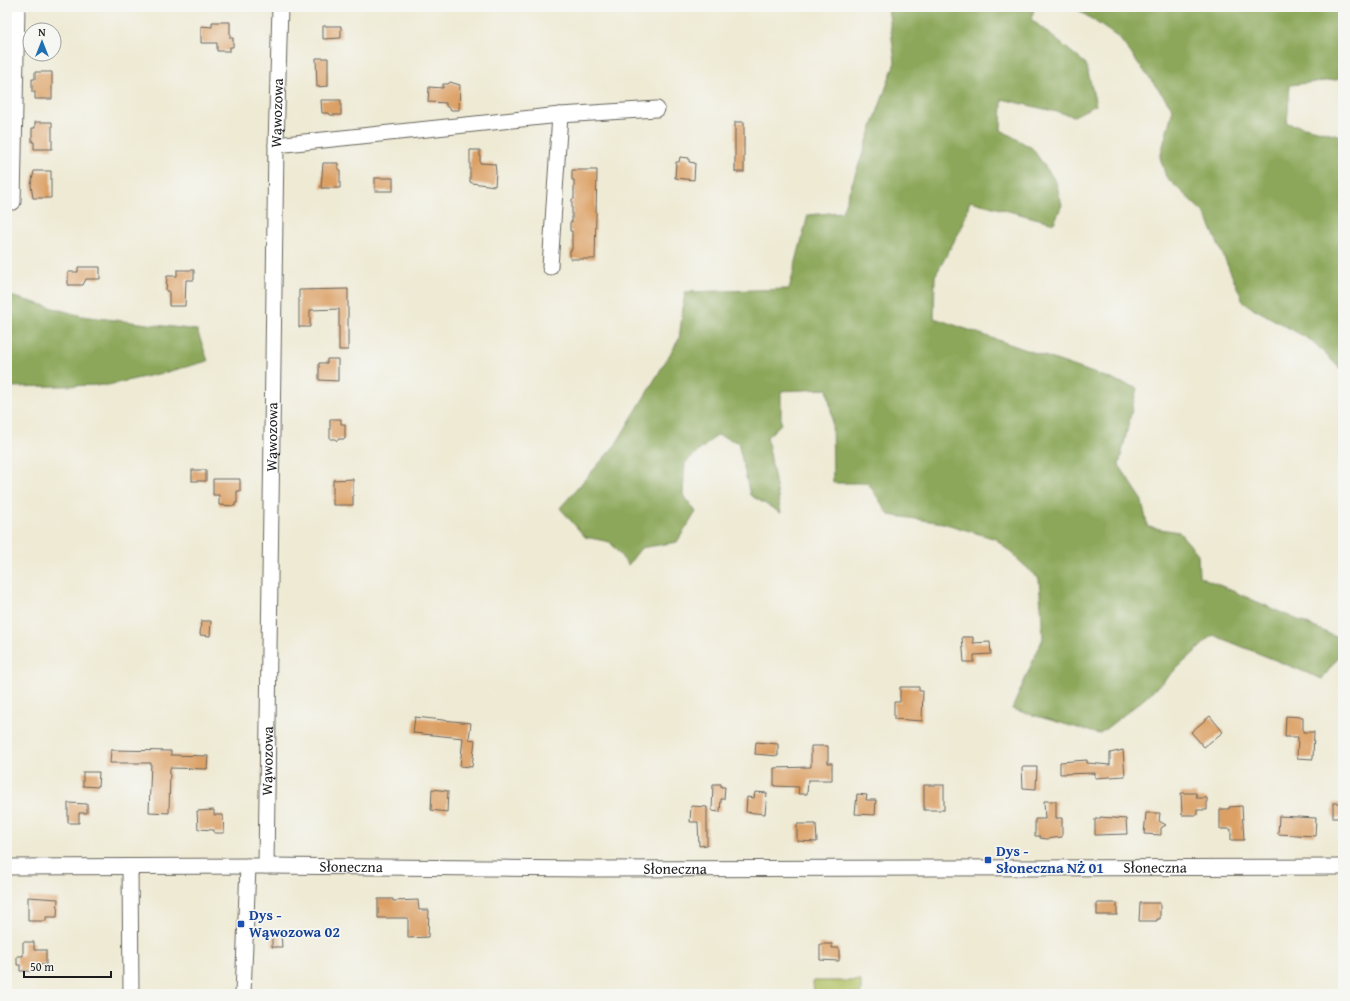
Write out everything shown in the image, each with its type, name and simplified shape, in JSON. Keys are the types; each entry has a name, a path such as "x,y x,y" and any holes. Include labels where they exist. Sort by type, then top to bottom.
{"street":[{"path":"13,202 17,7"},
{"name":"Wąwozowa","path":"266,866 276,145 280,7"},
{"path":"276,145 560,115 658,109"},
{"path":"550,267 560,115"},
{"path":"243,994 248,866"},
{"name":"Słoneczna","path":"7,867 266,866 585,869 1343,867"},
{"path":"130,867 130,994"}],"green space":[{"path":"888,7 1035,7 1031,19 1086,64 1096,105 1074,116 1002,99 1001,130 1032,148 1056,182 1062,205 1054,223 970,201 961,229 935,276 934,318 1137,388 1119,465 1141,498 1148,527 1179,532 1198,554 1199,576 1343,640 1343,651 1322,679 1213,635 1143,700 1099,734 1012,709 1043,638 1039,579 996,539 943,523 889,515 868,483 833,483 832,415 827,389 781,391 781,424 767,437 781,513 750,495 738,442 717,435 685,463 683,494 696,512 677,542 641,548 628,565 610,542 585,537 560,508 616,444 679,339 685,292 789,289 808,215 842,212 895,62"},
{"path":"1074,7 1337,7 1343,20 1343,79 1290,85 1287,123 1343,136 1343,367 1339,368 1312,341 1244,303 1205,214 1166,177 1160,157 1173,109 1119,38"},
{"path":"7,295 82,316 197,330 208,361 108,385 7,387"},
{"path":"813,981 861,981 861,994 814,994"}],"building":[{"path":"212,22 230,22 230,38 233,38 233,47 230,47 230,51 217,51 217,43 201,43 201,26 212,27"},
{"path":"323,26 341,26 341,38 323,39"},
{"path":"316,58 328,58 328,86 317,87"},
{"path":"35,72 52,72 52,99 35,99 35,92 32,92 32,79 35,79"},
{"path":"450,82 460,85 459,110 451,110 446,106 446,103 428,102 429,87 443,88 443,84 448,84"},
{"path":"321,100 341,100 341,115 322,113"},
{"path":"35,122 52,122 52,149 34,149 34,142 32,142 32,128 35,128"},
{"path":"735,122 744,122 744,172 735,172"},
{"path":"470,150 480,150 480,163 495,164 495,186 470,182"},
{"path":"680,157 689,158 689,162 695,163 694,180 675,178 676,162 679,162"},
{"path":"323,163 338,163 338,169 340,169 340,188 321,188"},
{"path":"572,170 597,170 595,259 570,259 570,250 572,250 572,231 570,231 570,222 572,222 572,199 574,199 574,180 572,180"},
{"path":"34,171 51,171 51,198 33,198 31,185"},
{"path":"375,178 393,178 393,191 375,191"},
{"path":"78,267 100,267 100,279 86,279 83,285 68,285 68,272 78,272"},
{"path":"177,270 194,270 194,280 186,280 185,306 169,306 169,291 166,291 167,276 177,276"},
{"path":"348,289 348,350 339,350 339,309 310,310 310,327 299,327 299,290"},
{"path":"327,359 338,359 338,381 319,380 319,363 327,363"},
{"path":"330,419 341,419 341,424 345,424 345,439 339,439 337,441 335,439 330,439"},
{"path":"192,470 206,470 206,481 192,481"},
{"path":"213,479 240,479 240,491 237,491 237,503 235,503 235,506 219,505 219,495 213,495"},
{"path":"353,479 353,505 333,505 333,480"},
{"path":"201,621 211,621 210,636 200,635"},
{"path":"962,637 973,637 973,643 990,642 991,654 974,655 974,662 964,662"},
{"path":"900,687 919,687 919,691 923,691 922,721 894,719 894,702 900,702"},
{"path":"1210,716 1223,732 1204,747 1191,732"},
{"path":"1286,716 1303,717 1303,732 1314,732 1313,759 1297,758 1298,737 1285,737"},
{"path":"415,717 471,723 469,739 475,740 472,767 460,766 463,738 413,733"},
{"path":"756,742 778,744 778,756 755,754"},
{"path":"811,746 828,746 828,763 832,763 832,780 808,780 807,794 798,794 799,787 774,786 774,768 811,767"},
{"path":"111,750 171,751 171,755 208,756 207,769 170,768 169,813 149,812 151,763 110,763"},
{"path":"1123,750 1125,776 1095,778 1095,773 1060,774 1060,762 1087,760 1087,763 1110,765 1110,753"},
{"path":"1022,767 1037,767 1036,789 1023,788"},
{"path":"83,772 99,772 98,787 83,786"},
{"path":"713,784 721,784 721,787 725,787 724,799 721,799 720,812 712,811"},
{"path":"924,785 944,785 944,810 924,810"},
{"path":"432,789 448,791 447,812 431,810"},
{"path":"755,792 767,793 765,814 746,812 747,797 754,798"},
{"path":"1181,793 1196,793 1197,798 1207,798 1207,810 1197,810 1197,815 1182,815"},
{"path":"857,794 867,795 866,800 876,800 875,815 855,814"},
{"path":"1044,801 1056,801 1056,818 1062,818 1062,837 1047,839 1040,838 1040,836 1035,836 1035,819 1045,819"},
{"path":"68,803 87,804 87,813 79,813 79,823 68,823"},
{"path":"1333,803 1343,803 1343,818 1333,818"},
{"path":"691,806 707,807 707,845 699,846 698,822 690,822"},
{"path":"1242,806 1244,840 1231,840 1231,829 1220,829 1220,809 1229,809 1229,807"},
{"path":"214,810 214,815 223,815 224,833 214,833 214,830 198,829 197,811"},
{"path":"1146,813 1160,813 1159,821 1166,825 1161,828 1161,835 1144,834"},
{"path":"1279,816 1316,818 1315,836 1278,834"},
{"path":"1100,817 1126,819 1127,834 1095,835 1095,819 1100,819"},
{"path":"797,824 816,824 817,842 797,841"},
{"path":"28,897 58,899 57,917 46,917 46,921 28,921"},
{"path":"378,899 393,899 393,901 418,900 419,910 429,910 428,937 408,938 408,918 378,918"},
{"path":"1097,903 1117,903 1117,915 1097,915"},
{"path":"1140,903 1160,903 1160,919 1157,919 1157,921 1139,921"},
{"path":"272,933 281,933 282,947 272,947"},
{"path":"23,942 34,942 34,950 46,950 46,965 33,965 33,971 20,971 20,965 17,965 17,956 23,956"},
{"path":"820,944 832,944 832,948 839,948 839,961 820,960"}],"place":[{"name":"Dys - Słoneczna NŻ 01","path":"988,860"},
{"name":"Dys - Wąwozowa 02","path":"241,924"}]}
